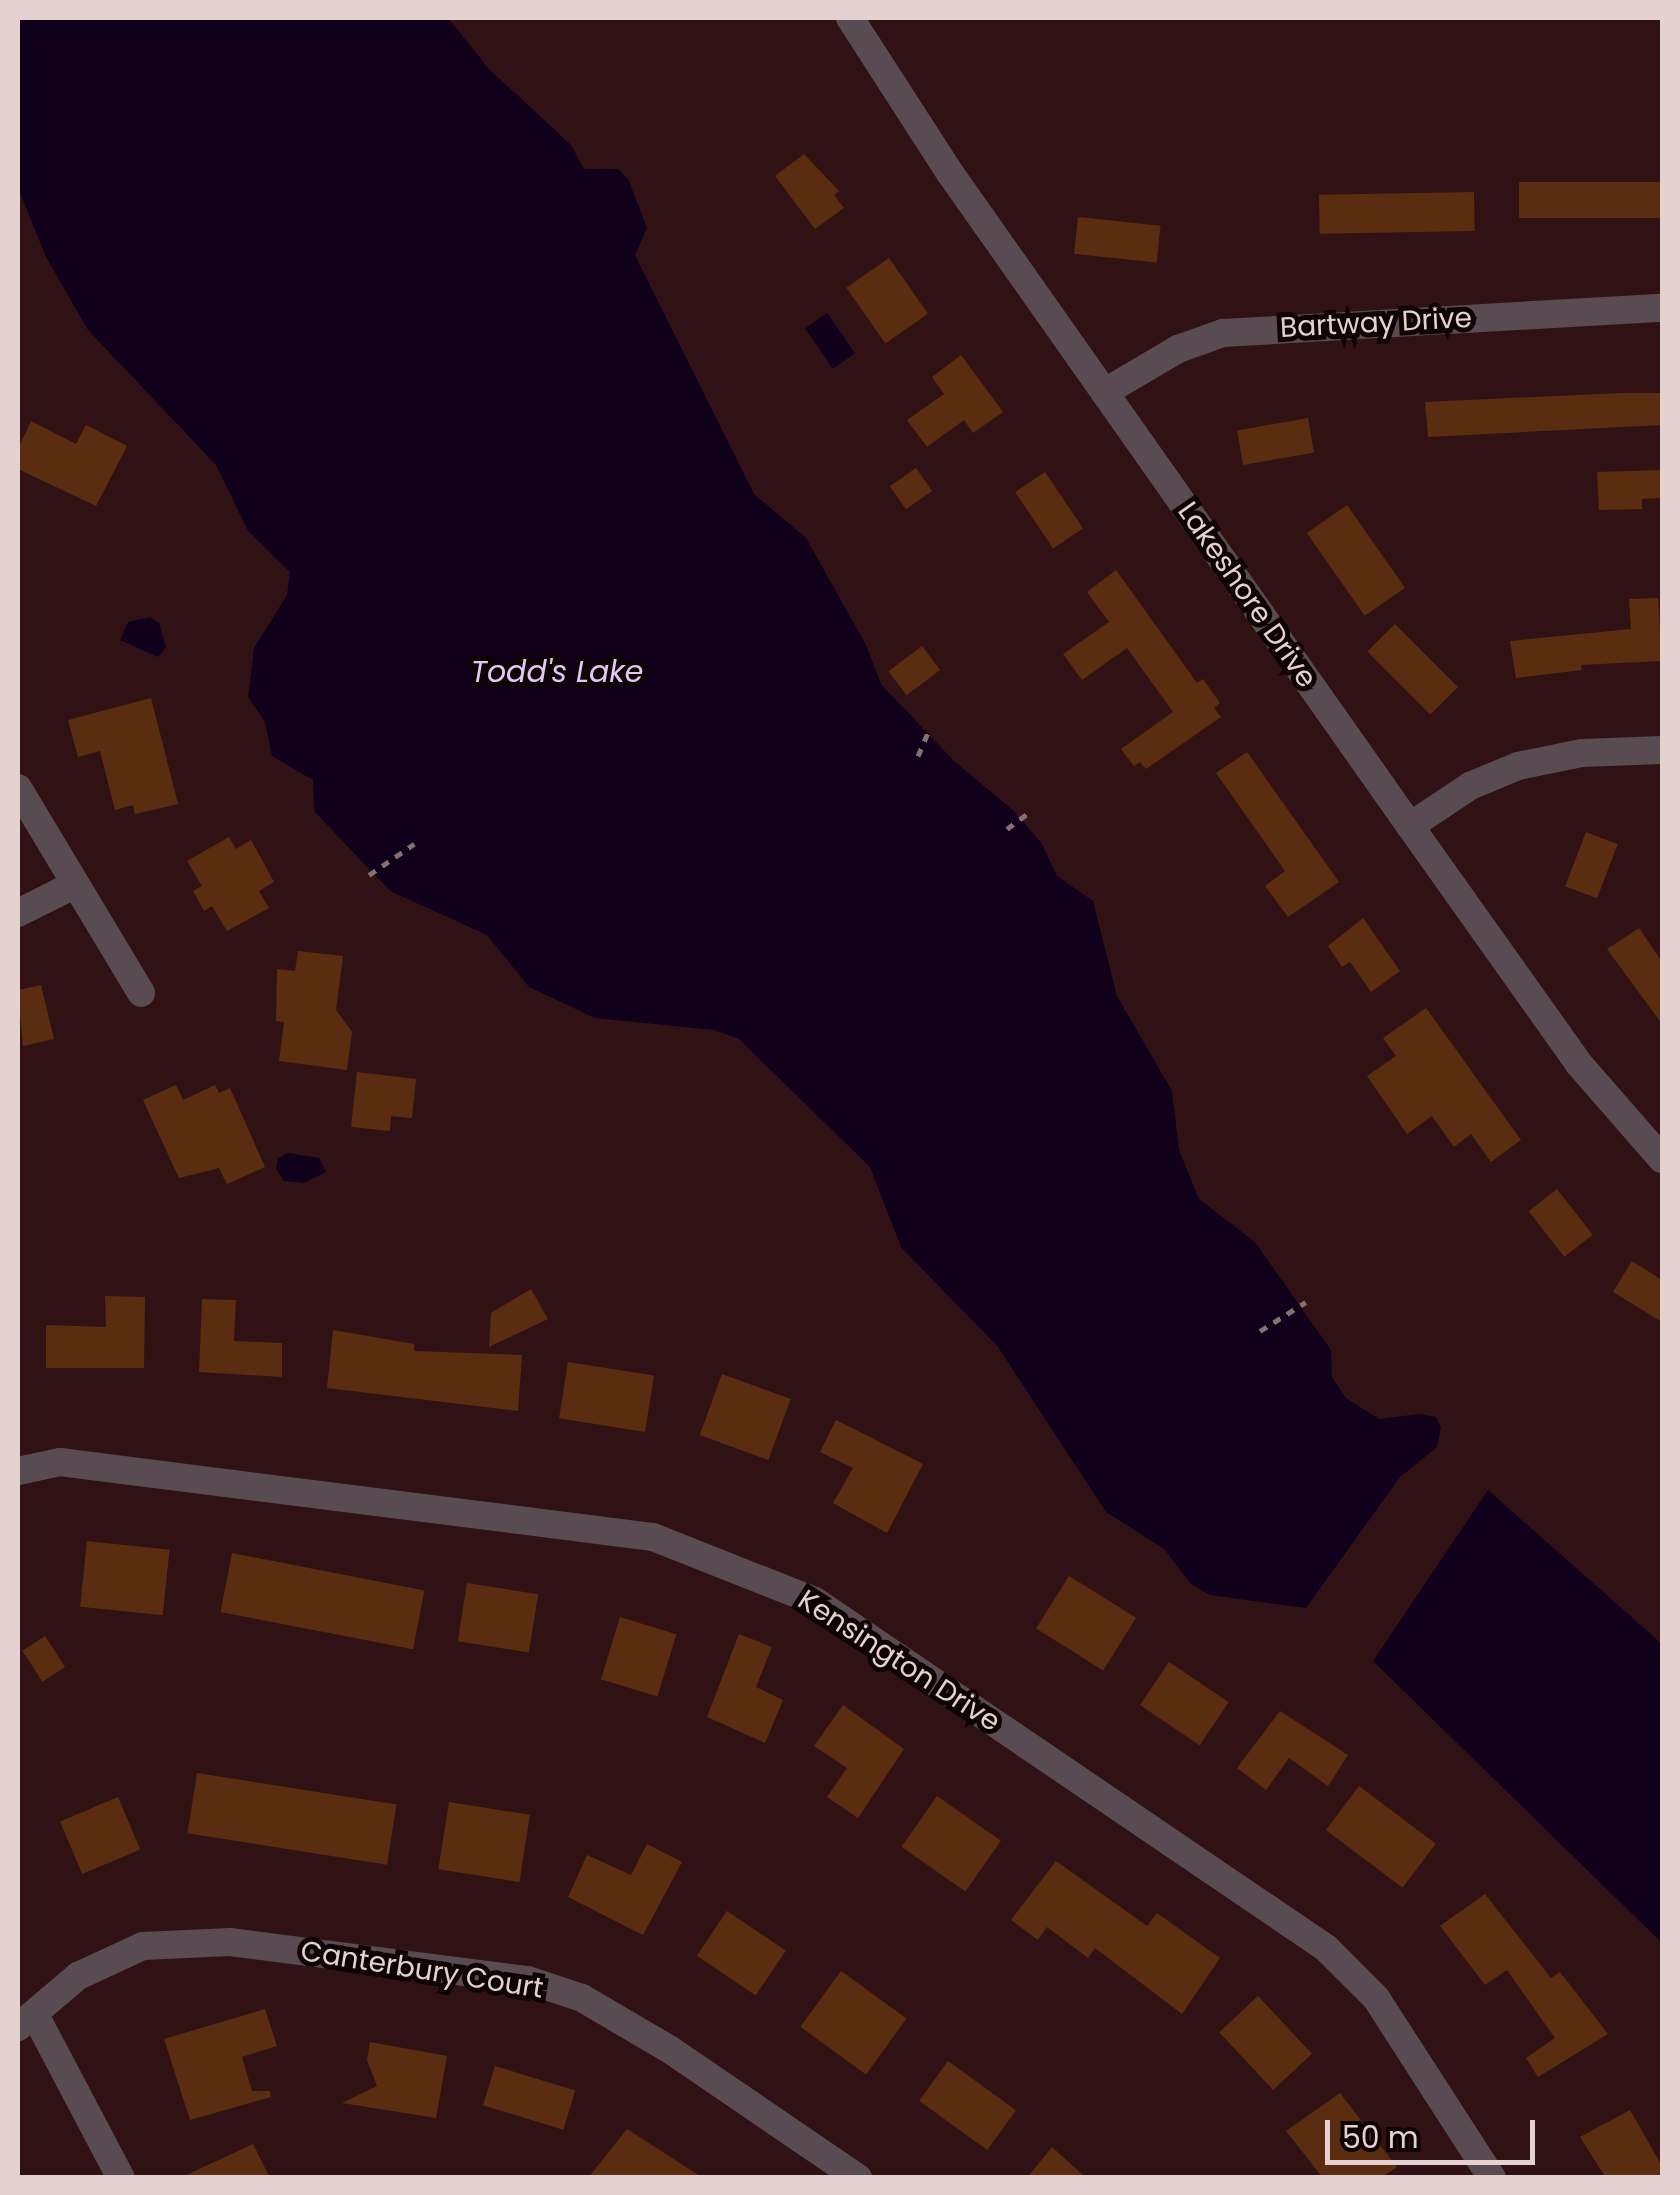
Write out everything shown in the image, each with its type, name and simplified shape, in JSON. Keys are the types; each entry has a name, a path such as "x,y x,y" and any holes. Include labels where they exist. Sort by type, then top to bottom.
{"street":[{"name":"Lakeshore Drive","path":"850,18 920,130 1579,1064 1662,1159"},
{"name":"Bartway Drive","path":"1105,392 1178,349 1223,333 1662,308"},
{"path":"1410,826 1470,786 1518,766 1582,752 1662,750"},
{"path":"18,788 72,886 141,993"},
{"path":"18,913 72,886"},
{"name":"Kensington Drive","path":"18,1472 60,1462 653,1537 815,1601 1326,1948 1376,1998 1492,2178"},
{"name":"Canterbury Court","path":"26,2021 78,1976 143,1946 230,1942 528,1980 582,1998 669,2049 858,2178"},
{"path":"26,2021 120,2178"}],"path":[{"path":"918,756 929,730"},
{"path":"1007,830 1027,814"},
{"path":"369,875 414,844"},
{"path":"1260,1332 1306,1302"}],"water":[{"name":"Todd's Lake","path":"18,18 448,18 489,69 571,145 584,169 618,169 628,179 647,228 635,255 754,494 806,538 866,645 881,684 954,761 1014,811 1042,844 1057,876 1093,901 1117,996 1172,1091 1179,1150 1199,1199 1255,1242 1331,1350 1332,1377 1346,1398 1379,1419 1419,1414 1436,1417 1441,1428 1437,1447 1400,1477 1306,1608 1210,1595 1191,1584 1164,1549 1106,1512 998,1347 901,1247 870,1167 739,1039 714,1030 595,1018 529,987 487,935 390,891 314,811 313,780 272,756 265,722 248,697 254,648 287,595 290,572 248,531 216,465 88,330 46,257 18,188"},
{"path":"827,313 855,353 833,369 805,328"},
{"path":"150,617 159,623 166,647 158,657 120,640 128,622"},
{"path":"288,1153 319,1158 326,1172 304,1183 284,1181 276,1169 278,1158"},
{"path":"1488,1490 1662,1644 1662,1943 1373,1661"}],"building":[{"path":"804,154 839,191 834,195 844,208 815,229 775,176"},
{"path":"1519,182 1662,182 1662,218 1519,218"},
{"path":"1474,192 1475,231 1320,234 1319,195"},
{"path":"1078,217 1161,226 1157,262 1074,254"},
{"path":"889,258 928,314 885,344 846,288"},
{"path":"961,355 1003,412 973,433 964,420 927,447 907,420 944,394 932,377"},
{"path":"1662,393 1662,425 1428,437 1425,402"},
{"path":"1308,418 1314,452 1243,465 1237,431"},
{"path":"31,421 76,444 86,425 127,446 96,506 18,469 18,449"},
{"path":"916,468 932,491 906,509 890,486"},
{"path":"1662,470 1662,498 1642,499 1642,509 1599,510 1597,472"},
{"path":"1045,472 1083,528 1053,549 1015,492"},
{"path":"1347,505 1405,588 1365,616 1307,533"},
{"path":"1116,570 1197,683 1203,679 1220,703 1214,708 1221,717 1146,769 1140,762 1134,766 1121,749 1173,712 1127,648 1082,680 1063,654 1109,622 1087,592"},
{"path":"1658,598 1662,661 1581,665 1582,670 1516,678 1510,641 1631,629 1629,599"},
{"path":"1395,624 1458,687 1430,715 1367,652"},
{"path":"922,646 940,670 907,695 888,671"},
{"path":"151,698 178,804 135,814 133,805 115,810 100,751 78,757 68,720"},
{"path":"1247,752 1339,882 1288,917 1265,886 1285,871 1216,773"},
{"path":"1586,832 1618,844 1597,898 1565,886"},
{"path":"229,837 236,849 251,840 274,882 259,891 269,908 227,931 212,906 204,911 193,891 202,886 187,861"},
{"path":"1363,918 1400,971 1371,992 1350,962 1342,967 1328,946"},
{"path":"1639,928 1662,962 1662,1024 1607,949"},
{"path":"298,951 343,956 336,1010 352,1032 347,1070 279,1061 284,1022 276,1021 277,969 295,971"},
{"path":"41,985 54,1039 23,1046 18,990"},
{"path":"1426,1008 1521,1140 1491,1162 1471,1134 1454,1147 1432,1116 1407,1134 1367,1076 1396,1056 1383,1038"},
{"path":"357,1072 416,1079 412,1118 391,1116 390,1131 351,1127"},
{"path":"176,1085 183,1100 215,1085 219,1093 230,1088 265,1167 227,1184 219,1168 179,1178 143,1100"},
{"path":"1557,1189 1593,1235 1564,1257 1529,1211"},
{"path":"1632,1261 1662,1280 1662,1322 1613,1292"},
{"path":"531,1289 548,1319 489,1347 491,1313"},
{"path":"105,1296 145,1297 144,1368 46,1368 46,1325 106,1327"},
{"path":"202,1299 236,1300 234,1341 282,1343 282,1377 199,1372"},
{"path":"333,1330 414,1344 414,1351 522,1355 518,1411 327,1388"},
{"path":"568,1362 654,1376 645,1432 559,1418"},
{"path":"722,1374 791,1399 768,1460 700,1435"},
{"path":"836,1420 923,1464 887,1533 833,1503 853,1468 820,1452"},
{"path":"87,1541 170,1550 163,1615 80,1607"},
{"path":"232,1553 424,1590 413,1649 221,1612"},
{"path":"1069,1576 1136,1618 1103,1670 1036,1629"},
{"path":"467,1583 538,1594 529,1653 458,1641"},
{"path":"620,1617 676,1634 657,1696 601,1679"},
{"path":"739,1634 772,1647 756,1687 783,1700 765,1743 707,1717"},
{"path":"45,1636 65,1667 43,1682 22,1651"},
{"path":"1169,1662 1229,1702 1200,1745 1140,1705"},
{"path":"843,1705 904,1749 858,1818 827,1797 847,1768 814,1746"},
{"path":"1280,1711 1348,1755 1328,1786 1289,1758 1266,1790 1237,1768"},
{"path":"197,1773 397,1805 387,1865 187,1833"},
{"path":"1359,1786 1436,1844 1403,1888 1326,1830"},
{"path":"937,1796 1001,1841 965,1892 901,1847"},
{"path":"118,1797 140,1849 82,1874 60,1822"},
{"path":"449,1802 530,1815 519,1882 438,1869"},
{"path":"647,1844 682,1862 643,1935 568,1897 587,1855 631,1875"},
{"path":"1056,1861 1147,1926 1157,1913 1220,1958 1182,2014 1095,1948 1088,1958 1047,1927 1038,1940 1011,1920"},
{"path":"1485,1894 1551,1978 1560,1972 1608,2034 1538,2077 1526,2058 1555,2038 1507,1970 1485,1985 1440,1926"},
{"path":"727,1911 786,1951 756,1995 697,1956"},
{"path":"841,1971 907,2019 866,2074 800,2027"},
{"path":"1258,1996 1312,2054 1273,2090 1219,2032"},
{"path":"265,2009 277,2046 242,2057 252,2091 270,2091 271,2097 190,2120 164,2039"},
{"path":"370,2042 447,2056 436,2118 342,2103 377,2086 367,2060"},
{"path":"948,2061 1016,2110 987,2150 919,2101"},
{"path":"495,2066 575,2091 563,2130 483,2105"},
{"path":"1340,2093 1397,2167 1381,2178 1323,2178 1286,2131"},
{"path":"1630,2110 1662,2166 1662,2178 1606,2178 1580,2137"},
{"path":"627,2129 703,2178 588,2178"},
{"path":"253,2144 270,2178 180,2178"},
{"path":"1052,2147 1086,2178 1027,2178"}]}
